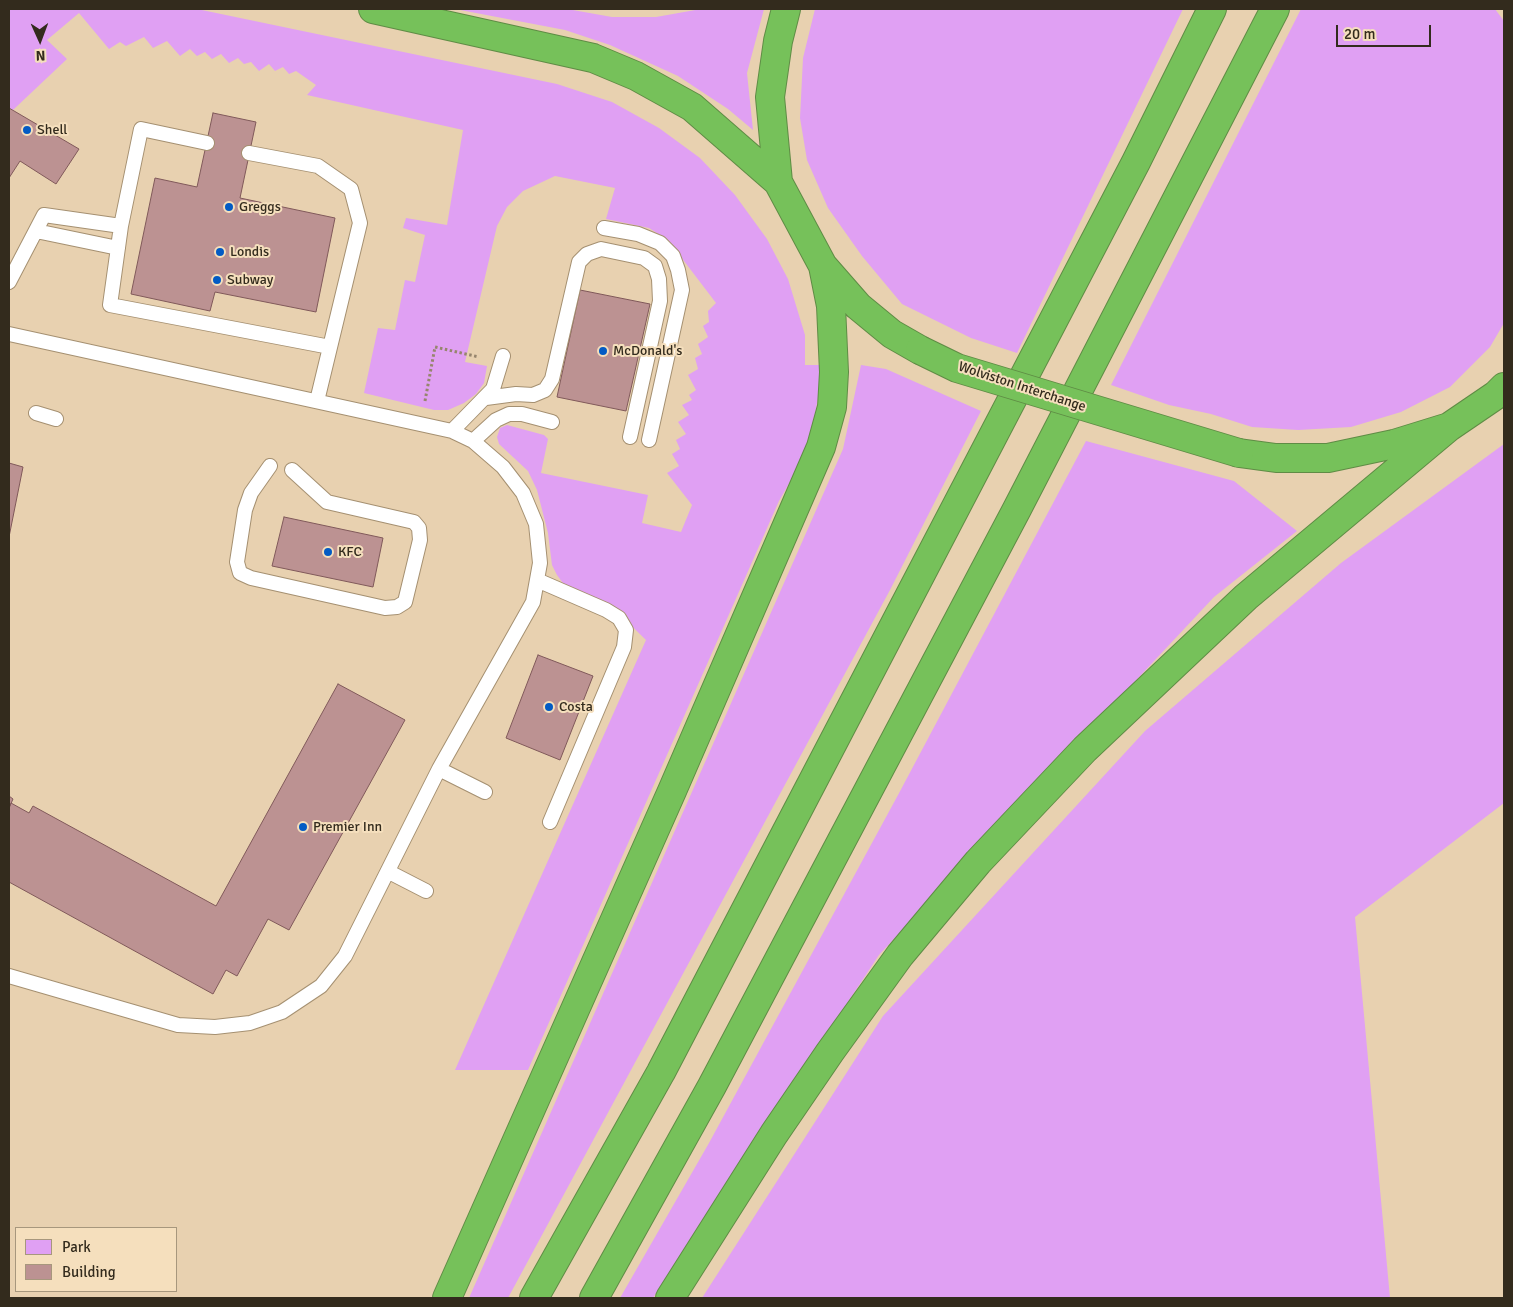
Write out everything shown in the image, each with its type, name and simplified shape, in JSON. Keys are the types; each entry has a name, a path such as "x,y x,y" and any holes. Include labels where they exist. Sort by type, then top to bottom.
{"highway":[{"path":"373,9 593,58 636,76 692,107 778,182"},
{"name":"Wolviston Interchange","path":"786,9 778,41 770,97 778,182 823,266 858,306 892,334 920,350 957,368 1239,453 1276,458 1328,458 1394,444 1449,426 1496,395 1504,387"},
{"path":"534,1298 661,1072 1136,162 1212,9"},
{"path":"594,1298 731,1051 1007,527 1275,9"},
{"path":"446,1298 676,782 821,447 832,407 834,372 831,306 823,266"},
{"path":"670,1298 774,1134 830,1052 900,955 978,862 1085,749 1246,597 1449,426"}],"lane":[{"path":"206,143 141,129 120,226 110,305 330,347"},
{"path":"249,153 318,166 351,189 360,223 317,401"},
{"path":"9,282 44,215 120,226"},
{"path":"604,228 638,234 660,243 673,256 678,270 682,290 649,440"},
{"path":"36,231 118,248"},
{"path":"486,398 507,394 534,394 545,390 552,379 578,262 587,254 601,249 644,258 655,266 659,279 660,301 630,437"},
{"path":"9,334 452,431 472,441 503,468 523,493 536,524 540,563 533,602 439,769 389,872 345,956 322,986 282,1012 250,1023 215,1027 178,1024 9,976"},
{"path":"452,431 486,398 492,389 502,359"},
{"path":"36,414 56,419"},
{"path":"472,441 496,420 509,414 522,414 552,422"},
{"path":"270,466 251,493 245,510 237,562 240,573 251,578 385,608 397,608 405,602 420,540 419,528 414,522 327,502 292,470"},
{"path":"537,580 606,610 618,618 626,630 624,646 550,822"},
{"path":"439,769 485,792"},
{"path":"389,872 426,891"}],"path":[{"path":"421,423 435,347 502,359"}],"green space":[{"path":"9,9 197,9 557,84 612,102 659,128 700,158 735,195 767,239 788,279 805,335 805,365 819,365 820,387 813,425 798,468 779,501 528,1070 455,1070 646,640 609,604 565,586 552,565 548,533 537,490 528,471 499,444 497,437 500,428 507,425 544,435 548,439 541,473 648,495 642,523 681,532 692,505 667,473 679,466 672,454 680,449 676,440 686,434 678,422 689,415 682,405 692,400 689,395 696,390 688,375 698,369 695,358 702,354 698,344 708,337 703,326 709,322 708,311 716,303 668,240 649,228 606,219 615,188 555,176 523,191 507,207 497,226 465,362 487,366 484,383 476,394 464,403 448,410 434,410 364,393 378,328 395,330 405,280 415,282 425,235 403,228 406,218 447,225 463,130 307,95 316,85 296,71 289,74 283,67 275,71 269,64 259,71 251,62 244,64 238,58 229,63 221,54 212,59 205,52 197,56 190,49 180,56 167,41 153,48 144,37 126,46 120,42 109,49 79,13 47,40 67,59 13,110 9,108"},
{"path":"455,9 567,9 612,17 656,17 701,9 764,9 747,73 753,130 728,109 678,76 610,45 565,30"},
{"path":"815,9 1183,9 1017,353 971,338 902,304 862,256 828,208 807,160 800,118 803,58"},
{"path":"1301,9 1495,9 1504,21 1504,323 1490,347 1450,387 1401,412 1351,427 1298,430 1252,427 1211,414 1169,405 1111,385"},
{"path":"861,365 886,369 981,411 890,590 508,1298 469,1298 843,449"},
{"path":"1086,441 1234,481 1297,531 1214,597 879,955 653,1298 620,1298 709,1143 898,795"},
{"path":"1504,444 1504,803 1355,917 1390,1298 702,1298 883,1016 1145,731 1341,563"}],"building":[{"name":"Shell","path":"9,108 79,149 56,184 20,161 9,178"},
{"path":"213,113 256,122 240,198 335,218 316,312 215,292 210,311 131,294 155,178 197,187"},
{"name":"McDonald's","path":"580,290 650,304 626,411 557,397"},
{"path":"9,463 23,467 9,537"},
{"name":"KFC","path":"284,517 383,538 373,587 272,566"},
{"name":"Costa","path":"538,655 593,676 560,760 506,738"},
{"name":"Premier Inn","path":"338,684 405,720 289,930 268,919 237,976 226,970 213,994 9,882 9,808 11,803 29,813 33,806 216,906"},
{"path":"9,796 13,799 9,808"}],"place":[{"name":"Shell","path":"27,130"},
{"name":"Greggs","path":"229,207"},
{"name":"Londis","path":"220,252"},
{"name":"Subway","path":"217,280"},
{"name":"McDonald's","path":"603,351"},
{"name":"KFC","path":"328,552"},
{"name":"Costa","path":"549,707"},
{"name":"Premier Inn","path":"303,827"}]}
